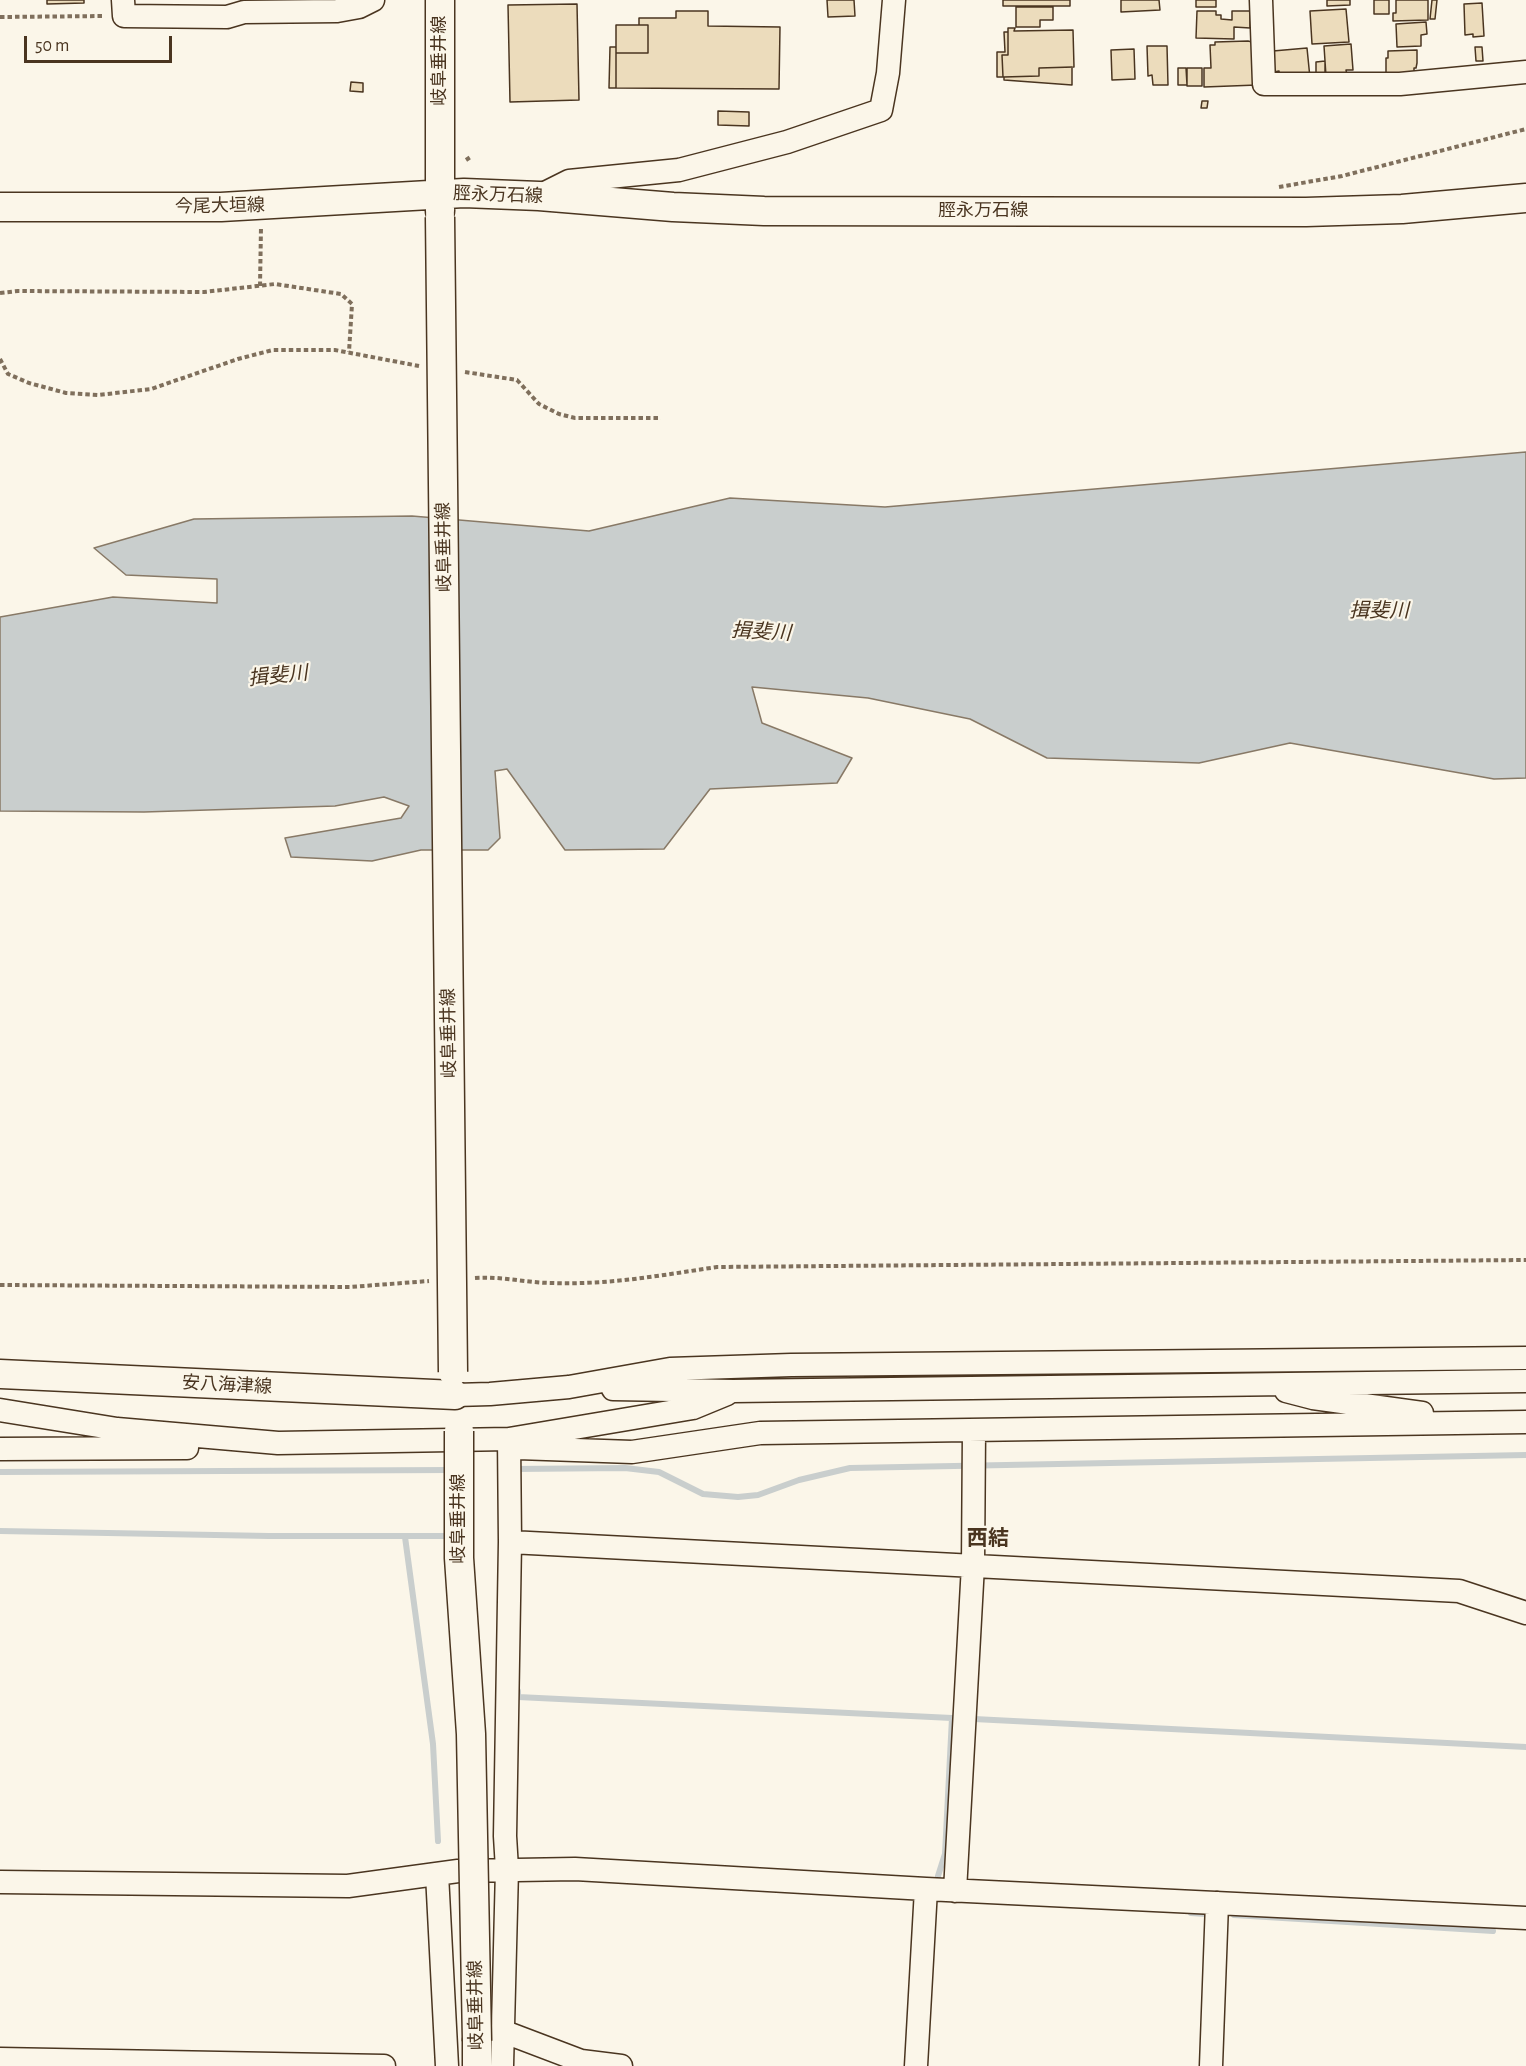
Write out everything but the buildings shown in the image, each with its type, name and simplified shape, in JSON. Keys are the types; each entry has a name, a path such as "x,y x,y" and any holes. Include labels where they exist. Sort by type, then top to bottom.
{"main road":[{"name":"岐阜垂井線","path":"440,0 440,205 454,1383 459,1431 459,1558 471,1734 485,2046"},
{"name":"脛永万石線","path":"440,205 539,196 673,207 764,211 1306,212 1402,209 1526,198"},
{"name":"今尾大垣線","path":"0,207 440,205"},
{"name":"安八海津線","path":"0,1374 454,1383"}],"street":[{"path":"124,8 227,17 279,6 359,7 373,0"},
{"path":"539,196 569,181 679,170 787,142 881,110 888,73 894,0"},
{"path":"1261,0 1264,84 1400,84 1526,72"},
{"path":"454,1383 490,1394 569,1387 670,1369 803,1365 1526,1358"},
{"path":"569,1387 733,1390 1526,1381"},
{"path":"1256,1383 1313,1398 1501,1423"},
{"path":"0,1449 195,1448 278,1443 509,1439 693,1408 733,1390"},
{"path":"0,1410 117,1429 278,1443"},
{"path":"509,1439 518,1448 632,1452 760,1433 1526,1424"},
{"path":"955,1891 973,1565 974,1431"},
{"path":"485,2046 505,1991 509,1439"},
{"path":"510,1542 1459,1591 1526,1613"},
{"path":"0,1882 348,1886 437,1874 507,1869 575,1869 955,1891 1526,1918"},
{"path":"437,1874 447,2066"},
{"path":"916,2066 926,1889"},
{"path":"1211,2066 1217,1903"},
{"path":"485,2046 593,2064 621,2066"},
{"path":"485,2046 502,2066"},
{"path":"0,2059 384,2066"}],"path":[{"path":"0,17 124,8"},
{"path":"1271,188 1342,176 1526,129"},
{"path":"466,160 472,156"},
{"path":"260,286 261,205"},
{"path":"0,293 18,291 204,292 275,284 341,294 352,304 349,352"},
{"path":"0,359 8,374 29,383 66,393 98,395 132,393 151,389 238,359 273,350 335,350 422,366"},
{"path":"456,371 517,380 539,404 559,414 575,418 661,418"},
{"path":"468,1278 492,1277 552,1283 622,1281 717,1268 1526,1260"},
{"path":"0,1285 350,1287 432,1281"}],"water":[{"name":"揖斐川","path":"1526,452 1526,778 1494,779 1290,743 1199,763 1047,758 970,719 868,698 752,687 762,723 852,758 837,783 710,789 664,849 565,850 507,769 495,771 500,838 488,850 421,850 372,861 291,857 285,838 401,818 409,806 384,797 335,806 144,812 0,811 0,617 113,597 217,603 217,579 126,575 94,548 194,519 412,516 589,531 730,498 885,507"}],"waterway":[{"path":"514,1469 625,1468 659,1472 703,1494 738,1497 758,1495 799,1480 850,1468 1526,1455"},
{"path":"0,1472 452,1470"},
{"path":"0,1531 269,1536 452,1536"},
{"path":"405,1537 433,1744 438,1841"},
{"path":"518,1691 518,1697 952,1718 945,1854 938,1876"},
{"path":"974,1719 1526,1747"},
{"path":"1191,1913 1205,1914"},
{"path":"1234,1915 1493,1931"}],"district":[{"name":"西結","path":"988,1539"}]}
